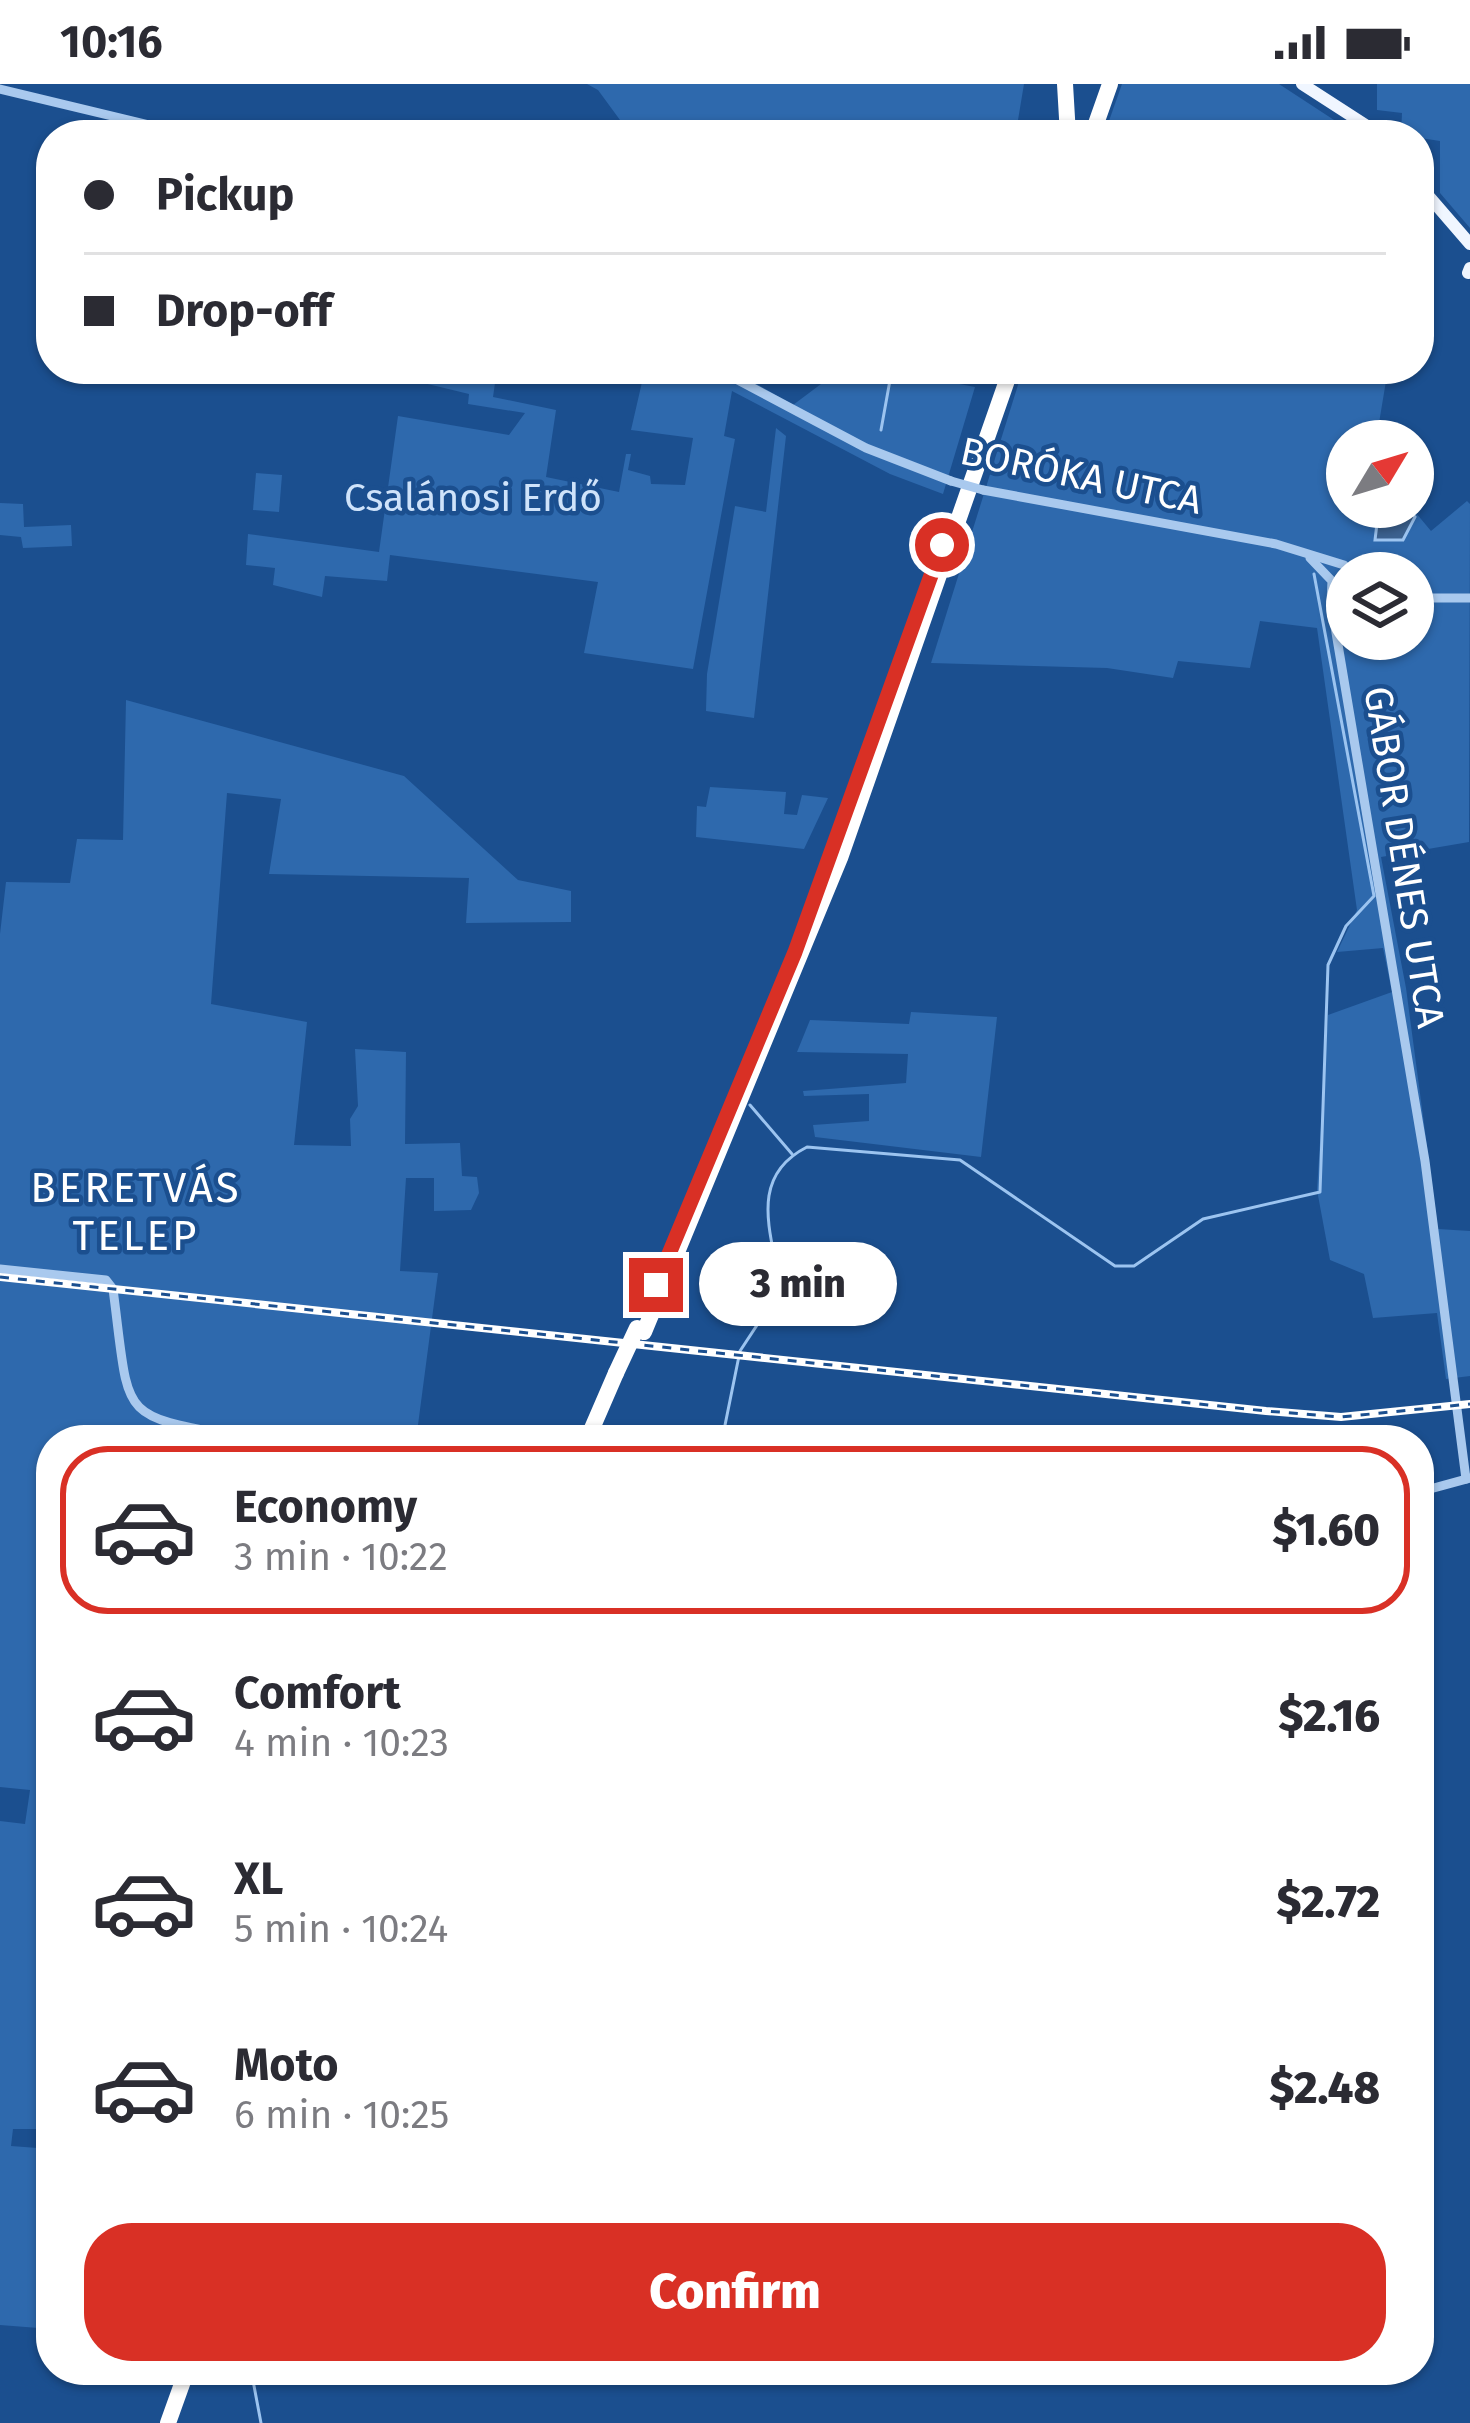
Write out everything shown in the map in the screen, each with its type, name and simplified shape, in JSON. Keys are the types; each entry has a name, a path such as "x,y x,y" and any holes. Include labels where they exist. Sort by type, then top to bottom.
{"highway":[{"path":"1065,84 1067,120"},
{"path":"1092,120 1105,84"},
{"path":"594,1425 640,1330 840,858 1001,384"},
{"path":"602,1425 620,1375"},
{"path":"172,2423 186,2385"}],"main road":[{"path":"1302,84 1353,120"},
{"path":"1434,194 1470,244"},
{"path":"1434,198 1470,232"},
{"path":"1441,204 1470,256"}],"street":[{"path":"0,89 129,120"},
{"name":"BORÓKA UTCA","path":"746,384 866,448 951,481 1276,544 1326,569"},
{"path":"1434,598 1470,598"},
{"name":"GÁBOR DÉNES UTCA","path":"1340,660 1425,1161 1468,1478"},
{"path":"0,1269 110,1283 126,1390 138,1411 178,1425"},
{"path":"1434,1488 1468,1478"}],"green space":[{"path":"587,84 1024,84 1018,120 620,120 598,90"},
{"path":"1122,84 1279,84 1334,120 1109,120"},
{"path":"1377,84 1470,84 1470,228 1440,193 1440,141 1434,140 1434,120 1402,120 1402,113 1377,110"},
{"name":"Csalánosi Erdő","path":"428,384 495,384 493,397 556,410 546,477 619,492 626,454 631,454 628,470 650,476 651,484 685,485 693,438 631,430 642,384 757,384 793,405 821,384 975,387 943,494 890,474 732,391 724,436 735,439 693,669 584,653 598,582 390,555 387,581 325,576 322,597 273,585 275,568 246,565 248,534 379,552 398,416 509,435 525,413 468,404 469,394"},
{"path":"1018,384 1386,384 1380,420 1326,420 1326,528 1431,531 1467,501 1470,504 1469,842 1381,857 1406,988 1438,1229 1470,1231 1470,1376 1446,1379 1437,1313 1373,1318 1364,1274 1330,1260 1317,1190 1328,1015 1392,992 1383,948 1337,952 1357,910 1317,628 1260,621 1250,668 1178,661 1173,678 1107,668 931,663"},
{"path":"776,428 786,436 754,718 706,711 707,674 735,506 766,512"},
{"path":"256,473 282,475 279,512 253,510"},
{"path":"0,503 23,504 24,527 71,525 72,546 23,548 21,537 0,535"},
{"path":"126,700 404,776 518,880 571,891 571,922 466,923 469,878 269,874 281,799 227,793 211,1004 307,1022 294,1145 351,1146 350,1119 358,1106 355,1049 406,1052 405,1144 460,1143 462,1176 477,1177 479,1193 471,1210 434,1211 434,1178 406,1178 400,1271 438,1273 418,1425 36,1425 36,2129 13,2129 11,2146 36,2148 36,2328 0,2325 0,1821 25,1824 30,1790 0,1787 0,934 6,882 70,883 77,839 123,840"},
{"path":"710,787 786,792 784,814 797,815 802,795 828,798 804,849 696,837 697,806 706,807"},
{"path":"911,1012 997,1017 981,1157 815,1137 813,1125 869,1121 869,1094 804,1096 803,1091 906,1083 908,1054 797,1052 810,1020 909,1024"}],"shaded area":[{"path":"1376,528 1409,528 1403,540 1375,540"}],"waterway":[{"path":"881,430 889,384"},
{"path":"725,1425 740,1351 780,1290 769,1193 788,1160 807,1147 960,1160 1115,1266 1134,1266 1203,1219 1320,1192 1328,965 1346,926 1374,896 1314,574"},
{"path":"750,1105 792,1154"},
{"path":"254,2385 261,2423"}],"railway":[{"path":"0,1277 1266,1411 1341,1417 1470,1404"}],"district":[{"name":"BERETVÁS TELEP","path":"136,1212"}],"route":[{"path":"656,1285 795,952 942,545"}]}
